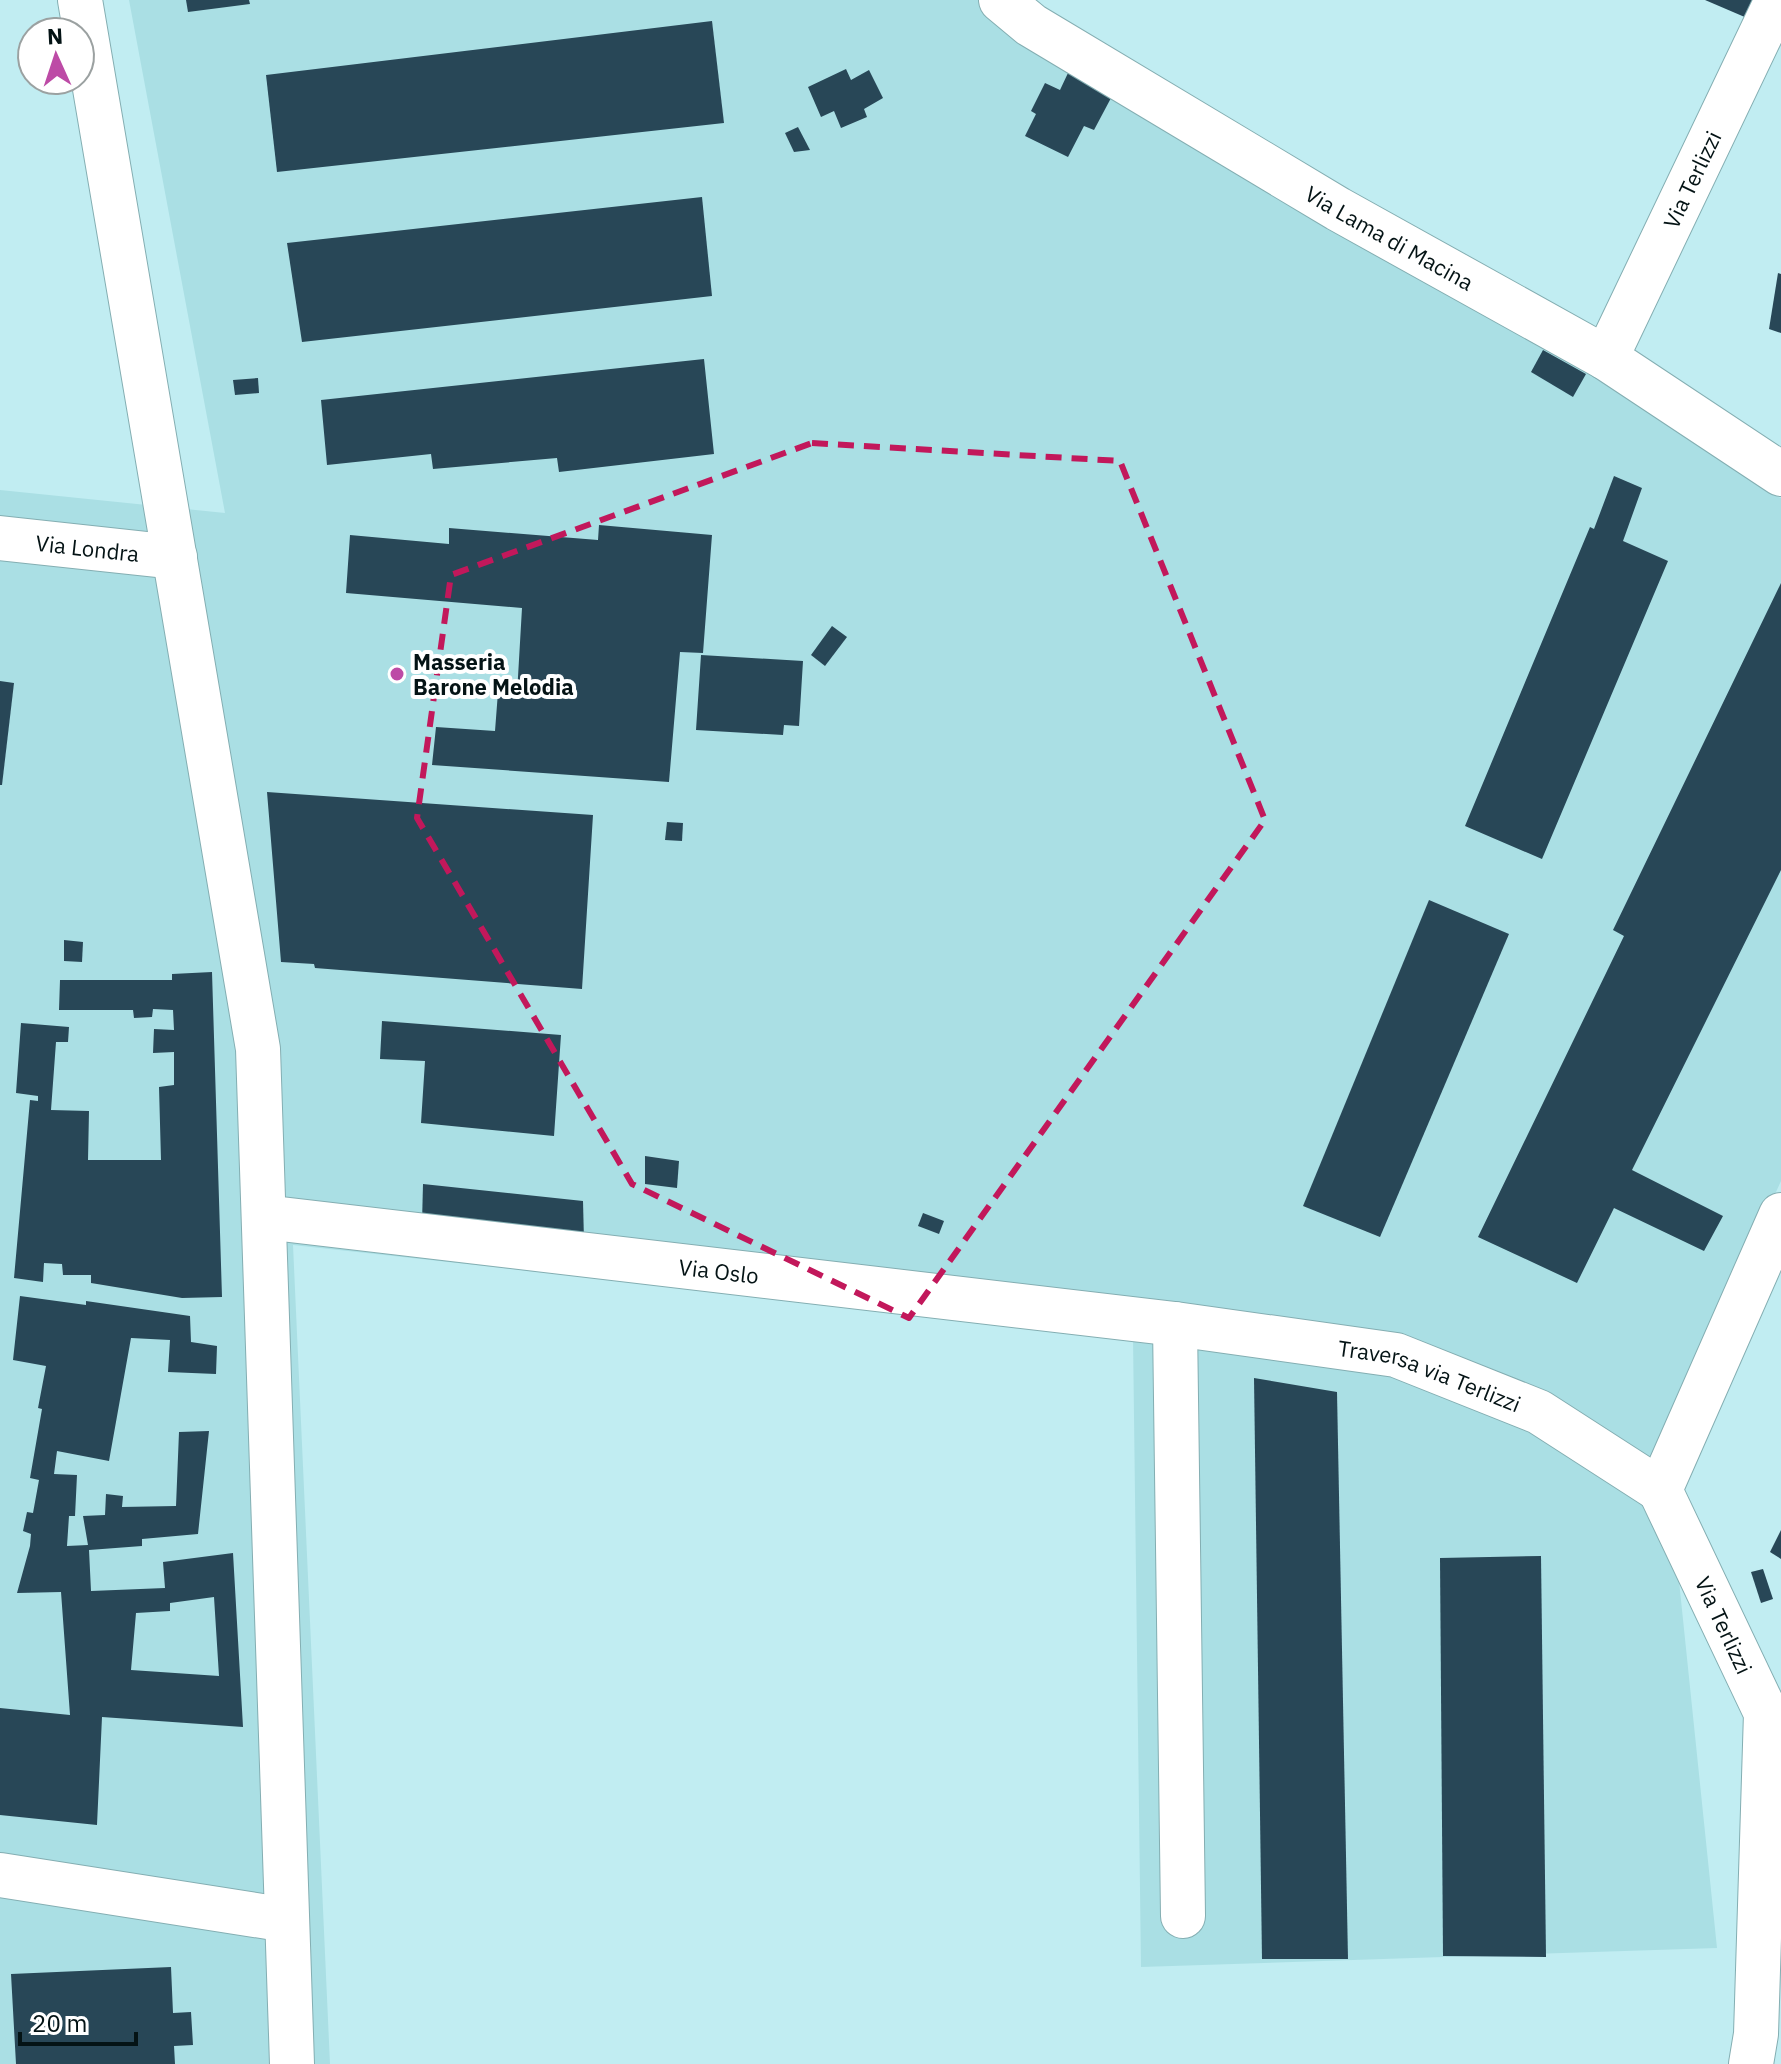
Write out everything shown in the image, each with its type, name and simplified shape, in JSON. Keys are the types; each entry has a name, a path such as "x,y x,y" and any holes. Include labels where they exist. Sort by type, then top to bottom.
{"street":[{"path":"80,0 258,1049 292,2064"},
{"name":"Via Lama di Macina","path":"1001,0 1031,25 1338,209 1606,358 1781,474"},
{"name":"Via Terlizzi","path":"1606,358 1777,0"},
{"name":"Via Londra","path":"0,538 175,557"},
{"path":"1660,1490 1781,1215"},
{"name":"Via Oslo","path":"264,1217 1175,1324"},
{"path":"1175,1324 1183,1916"},
{"name":"Traversa via Terlizzi","path":"1175,1324 1396,1355 1539,1412 1660,1490"},
{"name":"Via Terlizzi","path":"1660,1490 1766,1713 1756,2034 1751,2064"},
{"path":"0,1875 287,1920"}],"highlighted area":[{"path":"812,443 1120,461 1265,820 909,1318 632,1184 417,818 451,575"}],"shaded area":[{"path":"129,0 979,0 1007,29 1608,378 1781,498 1781,1181 1664,1436 1717,1948 1141,1967 1133,1337 293,1245 330,2064 0,2064 0,490 225,513"}],"building":[{"path":"186,0 249,0 250,4 188,12"},
{"path":"1705,0 1756,0 1747,18"},
{"path":"712,21 724,123 277,172 266,75"},
{"path":"846,69 851,80 869,70 883,98 864,109 867,117 841,128 834,111 821,117 808,87"},
{"path":"1068,73 1111,98 1094,130 1084,126 1068,157 1025,136 1036,114 1031,111 1045,83 1060,90"},
{"path":"798,127 810,150 794,152 785,133"},
{"path":"702,197 712,296 302,342 287,243"},
{"path":"1778,273 1781,274 1781,333 1769,329"},
{"path":"1543,350 1586,374 1573,397 1531,372"},
{"path":"704,359 714,454 559,472 557,458 433,469 431,454 327,465 321,400"},
{"path":"258,378 259,393 235,395 233,380"},
{"path":"1614,476 1642,488 1623,541 1668,561 1542,859 1465,826"},
{"path":"599,525 712,535 703,653 680,652 669,782 432,765 436,727 495,731 498,692 517,694 522,608 346,593 350,535 449,544 449,528 598,540"},
{"path":"1781,583 1781,870 1632,1170 1723,1216 1704,1251 1614,1208 1577,1283 1478,1237 1624,936 1613,930"},
{"path":"832,626 847,637 825,666 811,655"},
{"path":"701,655 803,661 799,726 784,725 783,735 696,730"},
{"path":"0,681 14,683 2,785 0,785"},
{"path":"267,792 593,815 582,989 315,968 314,964 281,962"},
{"path":"667,822 683,823 682,841 665,840"},
{"path":"1429,900 1509,934 1380,1237 1303,1206"},
{"path":"64,940 83,942 82,962 64,961"},
{"path":"212,972 222,1297 182,1298 91,1283 91,1275 63,1275 62,1264 44,1263 43,1282 14,1278 30,1100 38,1101 38,1096 16,1093 21,1023 69,1027 68,1042 56,1042 51,1110 89,1111 88,1160 161,1160 159,1087 174,1085 174,1052 153,1053 154,1029 174,1030 173,1010 153,1009 152,1017 134,1018 133,1010 59,1010 60,980 172,980 172,974"},
{"path":"382,1021 561,1035 554,1136 421,1123 425,1061 380,1059"},
{"path":"645,1156 679,1161 677,1188 645,1184"},
{"path":"423,1184 583,1201 584,1241 422,1223"},
{"path":"923,1213 944,1221 939,1234 918,1226"},
{"path":"20,1296 86,1305 86,1301 190,1316 191,1342 217,1346 216,1374 168,1372 170,1340 131,1338 109,1461 57,1451 54,1474 77,1475 75,1516 69,1516 67,1546 88,1545 83,1516 105,1515 106,1494 123,1496 122,1507 176,1506 179,1432 209,1431 198,1534 142,1539 142,1546 89,1550 91,1591 165,1588 163,1562 233,1553 243,1727 102,1717 97,1825 0,1815 0,1708 70,1715 61,1592 17,1593 30,1546 31,1534 23,1531 27,1512 33,1513 39,1480 30,1478 46,1366 13,1360","holes":["214,1597 219,1676 131,1670 136,1613 170,1611 170,1603"]},
{"path":"1254,1378 1337,1392 1348,1959 1262,1959"},
{"path":"1781,1530 1781,1559 1770,1552"},
{"path":"1541,1556 1546,1957 1443,1956 1440,1558"},
{"path":"1763,1569 1773,1599 1761,1603 1751,1572"},
{"path":"171,1967 173,2013 191,2012 193,2045 174,2046 175,2064 16,2064 11,1974"}],"place":[{"name":"Masseria Barone Melodia","path":"397,674"}]}
